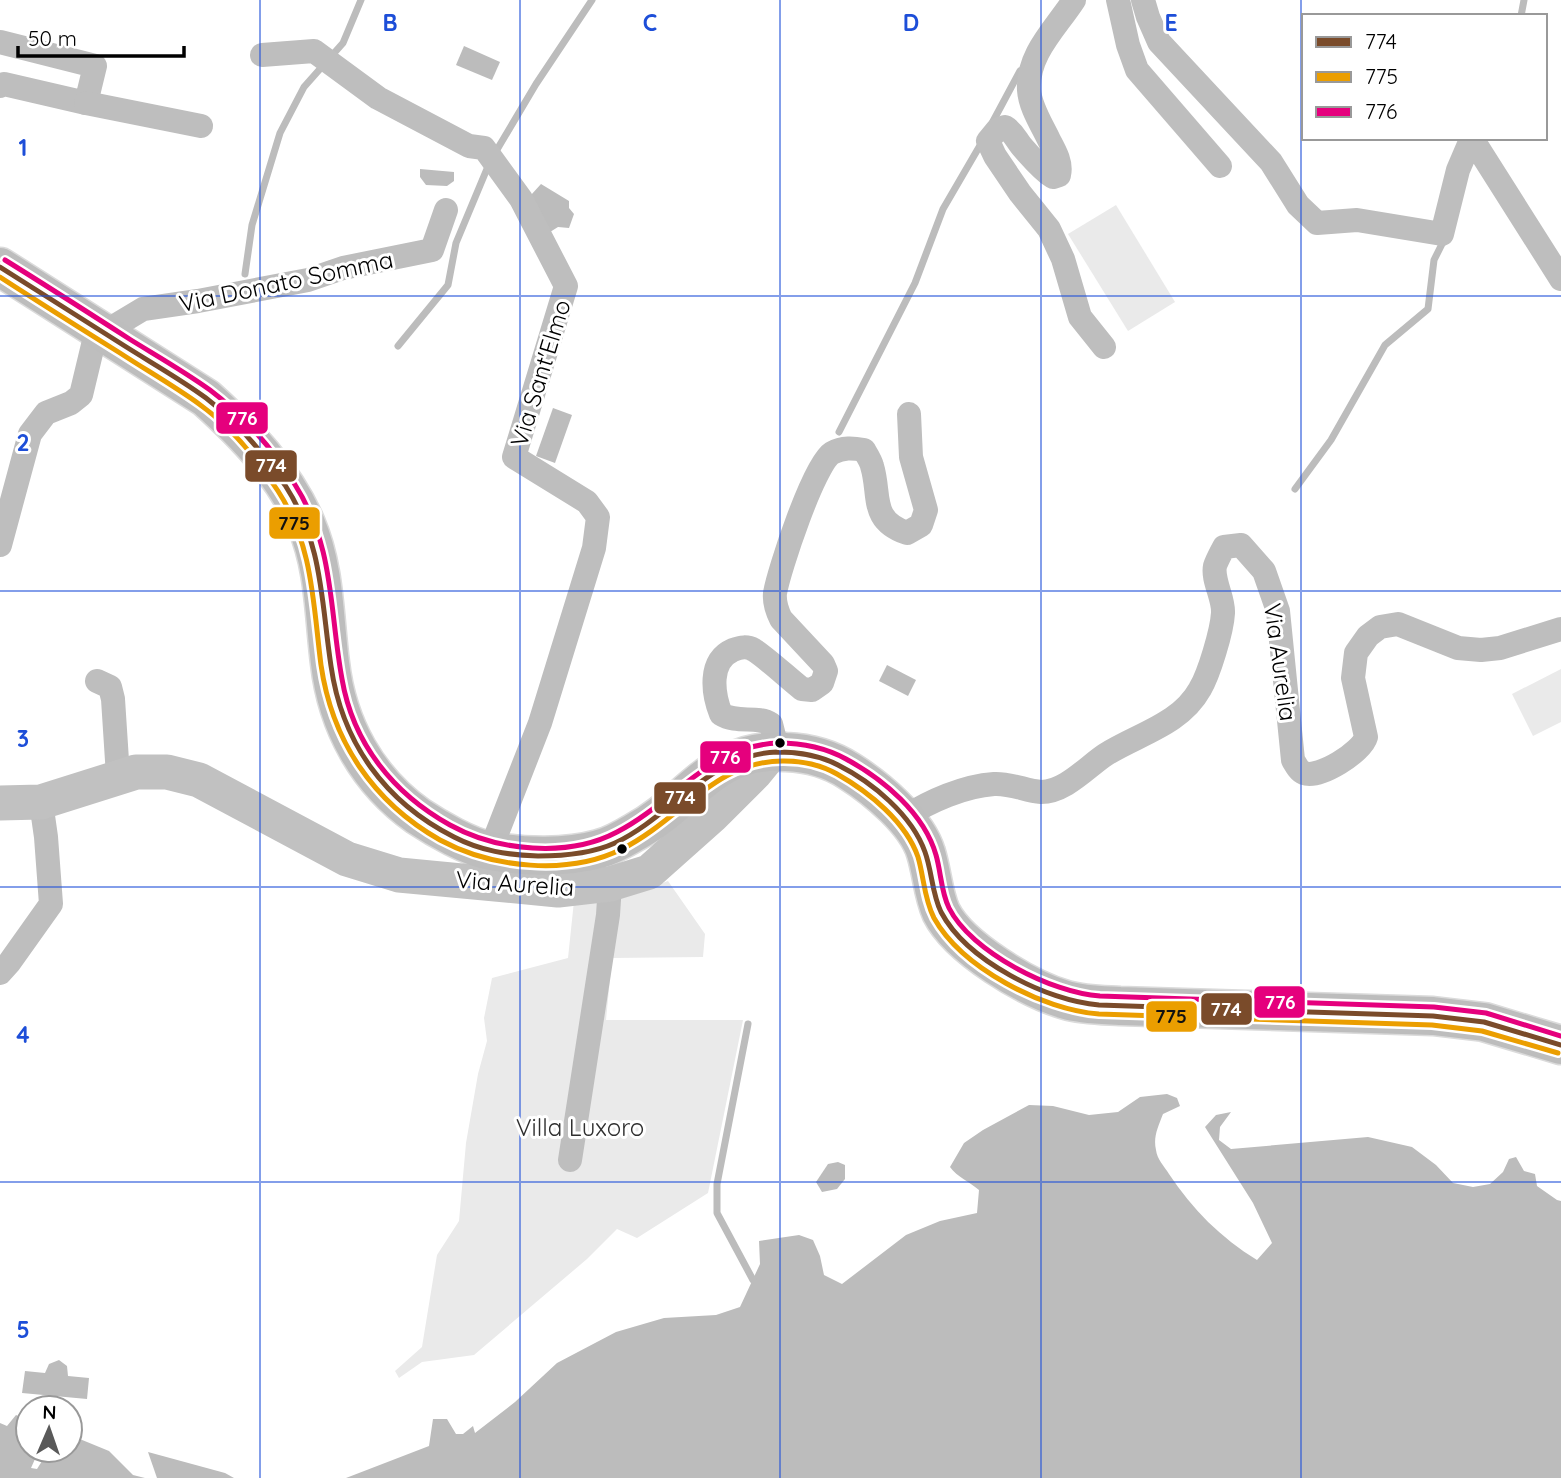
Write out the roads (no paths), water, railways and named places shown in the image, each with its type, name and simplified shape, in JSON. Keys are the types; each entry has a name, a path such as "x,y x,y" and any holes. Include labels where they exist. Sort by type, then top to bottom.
{"main road":[{"path":"0,267 206,398 232,421 275,468 310,535 323,589 330,667 343,722 363,761 386,789 419,816 464,841 490,851 546,856 599,849 637,831 716,769 741,755 773,751 820,756 839,765 877,791 905,817 925,849 942,915 968,945 1011,975 1057,997 1083,1003 1120,1006 1433,1016 1484,1022 1546,1039"}],"street":[{"path":"1074,0 1034,56 1029,91 1056,154 1061,169 1059,176 1053,177 1045,172 1005,127 997,130 988,141 1020,193 1049,229 1063,259 1080,317 1104,347"},
{"path":"1101,0 1120,10 1137,70 1220,166"},
{"path":"1143,0 1147,18 1159,42 1271,162 1298,205 1317,223 1357,220 1442,234 1458,170 1470,142 1478,148 1561,279"},
{"path":"0,42 95,66 86,103"},
{"name":"Via Sant'Elmo","path":"262,55 314,51 378,98 469,146 484,148 521,199 566,286 513,457 587,502 598,517 594,548 540,723 490,851"},
{"path":"0,86 4,84 201,126"},
{"name":"Via Donato Somma","path":"103,333 143,309 308,280 343,268 432,250 446,210"},
{"path":"0,545 30,434 46,414 71,403 81,395 93,345 103,333"},
{"path":"773,751 774,736 771,724 764,720 736,720 721,714 714,687 720,660 727,653 743,647 753,650 802,689 812,690 822,683 826,671 823,664 781,619 777,611 776,592 783,566 818,471 831,454 849,448 864,450 872,465 879,511 888,521 907,533 921,524 926,510 911,457 909,414"},
{"name":"Via Aurelia","path":"905,817 922,806 960,792 994,784 1022,786 1042,792 1065,785 1106,754 1163,725 1191,704 1205,679 1223,613 1222,595 1214,571 1224,547 1241,545 1264,571 1278,611 1293,760 1301,772 1307,774 1314,775 1324,770 1352,755 1364,744 1366,737 1353,678 1356,653 1368,636 1380,627 1398,624 1458,648 1481,650 1500,648 1561,629"},
{"path":"97,681 110,687 113,699 118,776"},
{"name":"Via Aurelia","path":"0,803 41,802 118,776 135,772 167,772 199,780 347,859 399,875 558,890 610,884 649,872 713,815 773,751"},
{"path":"5,968 51,904 41,802"},
{"path":"570,1160 608,915 610,884"}],"waterway":[{"path":"245,274 252,225 280,133 304,87 343,43 361,0"},
{"path":"495,153 536,84 592,0"},
{"path":"1521,14 1524,0"},
{"path":"991,125 1020,71"},
{"path":"839,432 915,283 943,209 982,142"},
{"path":"398,346 448,285 456,243 489,164"},
{"path":"1295,489 1331,440 1385,345 1428,309 1434,260 1444,240"},
{"path":"748,1024 717,1184 717,1213 753,1280"}],"park label":[{"name":"Villa Luxoro","path":"580,1127"}]}
